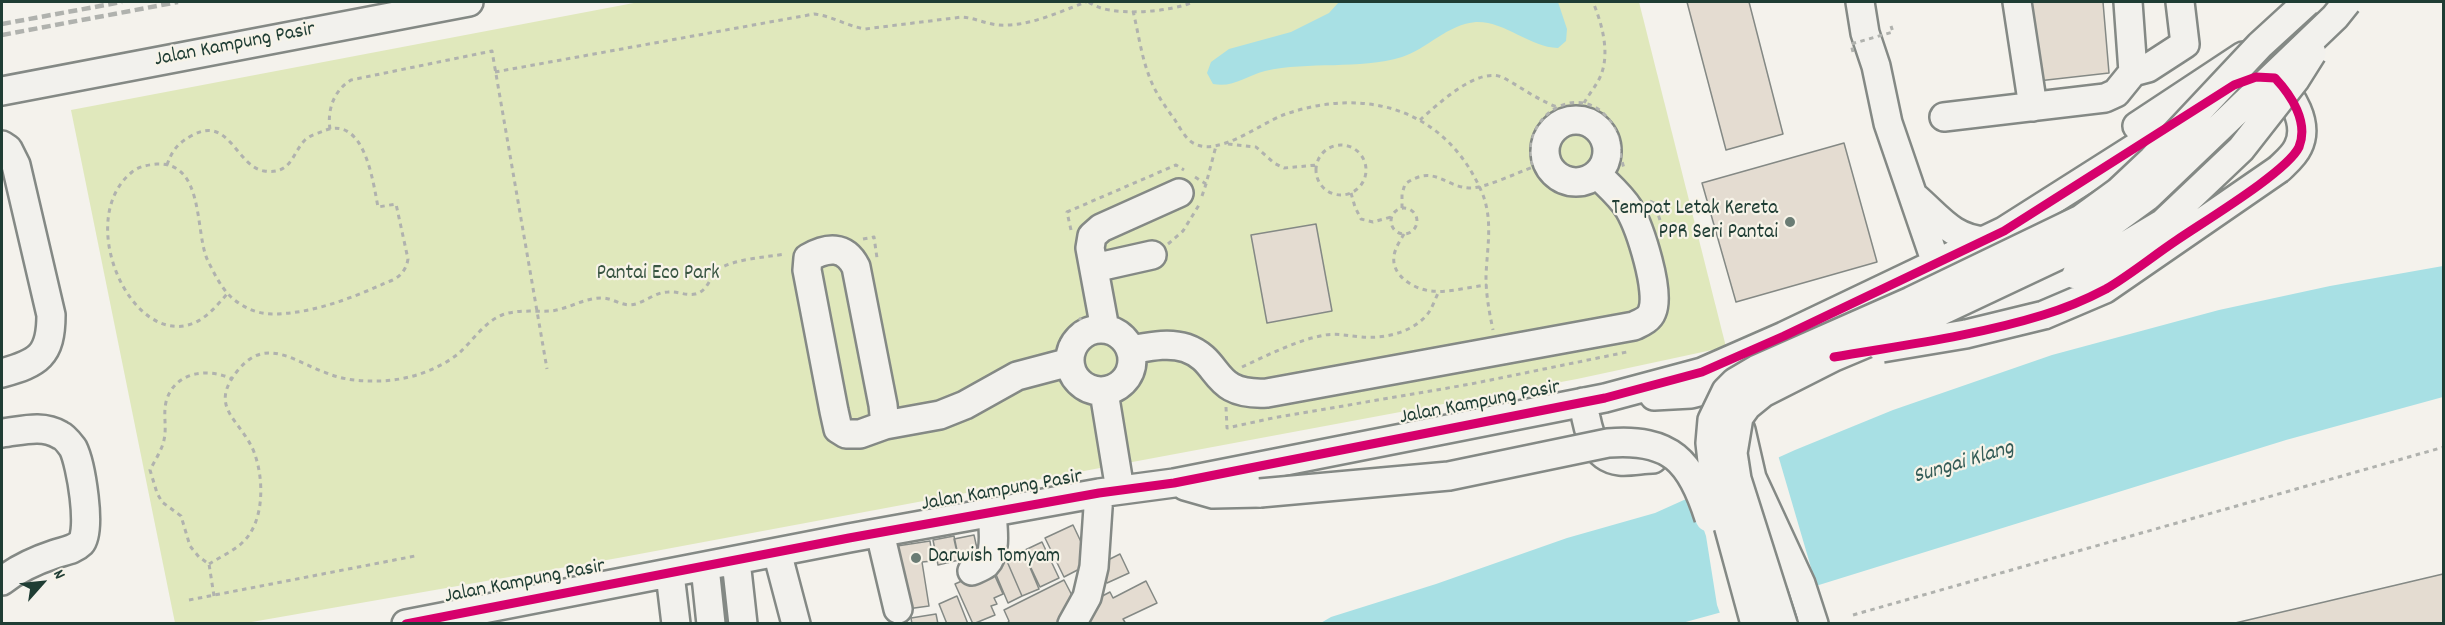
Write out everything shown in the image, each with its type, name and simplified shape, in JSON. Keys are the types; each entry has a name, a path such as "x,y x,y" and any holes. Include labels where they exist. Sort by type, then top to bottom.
{"street":[{"name":"Jalan Kampung Pasir","path":"2,91 469,2"},
{"path":"1860,2 1865,33 1876,66 1888,123 1936,263 1934,302 1917,329 1903,339"},
{"path":"2017,2 2033,106"},
{"path":"2128,2 2133,72"},
{"path":"1944,117 2109,97 2116,93 2133,72 2148,68 2185,44 2180,2"},
{"path":"1755,624 1713,470 1710,443 1712,420 1720,400 1735,382 1757,369 1911,301 2080,219 2118,192 2152,160 2260,45 2307,2"},
{"path":"1594,400 1691,394 1903,339 2076,275 2163,223 2241,149 2295,80 2341,9"},
{"path":"1783,624 1737,479 1733,453 1739,417 1747,406 1763,393 1834,357 1922,320 2081,245 2148,196 2341,9"},
{"path":"2036,212 2119,138 2260,45"},
{"path":"1594,400 1702,372 1986,241 2036,212 2234,85 2256,77 2275,78 2289,93 2298,112 2301,126 2299,146 2279,169 2105,289 2044,315 1966,334 1834,357"},
{"path":"2,144 8,149 16,165 51,315 51,334 46,350 39,359 2,373"},
{"path":"1131,350 1170,345 1185,347 1197,353 1225,383 1236,391 1247,394 1267,393 1613,331 1645,321 1652,313 1653,283 1636,223 1618,194 1598,175"},
{"path":"885,425 856,267 851,256 843,251 817,253 808,258 807,270 838,429 846,434 860,434 885,425 940,415 965,405 1017,375 1064,353 1095,321 1094,268 1090,242 1096,231 1179,193"},
{"path":"1913,195 1955,232 1969,240 1986,241"},
{"path":"1094,268 1152,255"},
{"path":"1936,263 1959,290 1975,299 1983,302 2013,297"},
{"path":"1064,353 1075,378 1083,386 1093,391 1104,392 1114,389 1130,374 1131,350 1123,337 1095,321"},
{"path":"1072,624 1087,597 1110,492 1104,392"},
{"name":"Jalan Kampung Pasir","path":"406,624 880,533 1110,492 1174,483 1594,400"},
{"path":"1594,400 1588,430 1601,453 1619,461 1653,459"},
{"path":"1739,417 1752,478 1801,584 1814,624"},
{"path":"2,434 46,429 62,436 73,448 87,520 86,534 82,542 74,548 39,560 2,581"},
{"path":"1174,483 1213,494 1260,493 1449,476 1608,443 1629,441 1647,444 1665,451 1688,468 1701,493 1714,534 1736,624"},
{"path":"1714,534 1722,501"},
{"path":"972,571 986,564 990,557 993,539 992,513"},
{"path":"880,533 898,609"},
{"path":"777,552 796,624"},
{"path":"736,561 742,624"},
{"path":"705,567 711,624"},
{"path":"670,574 676,624"}],"path":[{"path":"495,72 814,14 829,16 851,27 865,29 962,17 976,18 997,25 1012,25 1046,17 1088,2 1105,10 1133,11 1178,7 1193,2"},
{"path":"1584,103 1601,75 1604,59 1603,36 1593,2"},
{"path":"1133,11 1147,72 1158,96 1184,134 1195,144 1211,148 1226,144 1282,116 1309,107 1358,102 1407,113 1431,126 1456,149 1478,186 1490,221 1487,303 1498,352"},
{"path":"1853,52 1851,44 1893,32 1892,26"},
{"path":"330,129 328,118 330,107 344,84 351,80 492,51 547,369"},
{"path":"1420,120 1456,91 1478,78 1494,75 1557,107"},
{"path":"1402,208 1405,184 1423,176 1436,176 1472,188 1533,167 1530,140 1537,125 1548,113 1562,105 1590,104 1602,113 1612,125 1624,169"},
{"path":"167,165 177,146 198,132 226,137 253,166 264,171 291,163 306,139 330,129 341,130 352,136 361,147 370,166 378,207 396,204 408,259 406,267 399,276 367,292 332,304 297,312 270,314 253,311 228,293 207,257 196,199 189,183 180,171 167,165 150,165 137,168 129,173 111,199 106,235 117,277 146,315 177,327 192,324 205,317 228,293"},
{"path":"1226,144 1256,147 1274,164 1284,168 1317,165"},
{"path":"1340,145 1355,150 1361,155 1366,171 1360,186 1351,193 1339,195 1324,188 1317,174 1320,158 1332,147 1340,145"},
{"path":"1152,255 1183,231 1198,207 1216,146"},
{"path":"1072,235 1067,212 1176,165 1206,184"},
{"path":"1351,193 1354,207 1361,219 1372,222 1391,217"},
{"path":"1647,199 1654,203 1660,220"},
{"path":"1402,208 1411,211 1416,221 1411,232 1404,234 1393,229 1391,217 1394,212 1402,208"},
{"path":"1404,234 1394,258 1398,274 1410,283 1423,290 1439,291 1486,285"},
{"path":"863,239 874,237 878,261"},
{"path":"209,564 242,543 253,531 259,513 261,494 254,453 246,436 228,413 225,396 232,378 246,361 259,354 286,355 325,373 353,381 397,379 416,375 442,364 457,354 499,316 536,310 550,311 594,299 605,298 632,305 668,292 688,295 698,293 706,288 711,277 720,269 731,264 786,254"},
{"path":"1439,291 1430,311 1417,324 1400,333 1379,337 1342,333 1322,336 1270,354 1236,370 1225,383 1227,428 1472,384 1629,351"},
{"path":"1064,353 1095,321"},
{"path":"214,596 209,564 190,546 181,516 162,502 157,494 150,470 164,442 166,401 179,381 198,372 220,373 232,378"},
{"path":"1853,615 2444,447"},
{"path":"189,600 416,556"}],"green space":[{"name":"Pantai Eco Park","path":"639,2 1639,2 1726,347 1577,379 618,558 246,623 175,623 71,110"}],"water":[{"path":"1339,2 1558,2 1567,29 1566,41 1558,48 1547,47 1497,26 1476,22 1456,27 1411,53 1386,61 1282,68 1265,71 1233,83 1213,84 1207,73 1211,62 1229,49 1291,32 1329,13"},
{"name":"Sungai Klang","path":"2443,266 2443,397 2286,440 1806,589 1682,623 1319,624 1331,617 1436,584 1567,538 1655,513 1795,450 1893,410 2052,355 2219,310 2330,286"}],"pier":[{"path":"1778,455 1817,588 1721,616 1717,605 1706,536 1691,493"}],"building":[{"path":"1687,2 1749,2 1783,134 1726,150"},
{"path":"2021,2 2103,2 2109,73 2029,82"},
{"name":"Tempat Letak Kereta PPR Seri Pantai","path":"1844,143 1877,262 1736,302 1702,183"},
{"path":"1316,224 1332,311 1267,323 1251,235"},
{"path":"1073,525 1091,563 1064,577 1045,538"},
{"path":"974,535 978,553 958,557 954,539"},
{"path":"954,536 959,560 938,565 933,540"},
{"path":"930,541 933,561 922,562 929,606 907,609 897,546"},
{"path":"1042,542 1059,578 1040,587 1023,551"},
{"path":"1023,551 1039,589 1022,596 1006,559"},
{"path":"1120,554 1129,573 1107,583 1098,565"},
{"path":"1006,559 1022,596 1008,603 992,565"},
{"path":"982,572 994,574 1003,594 994,598 997,604 991,606 995,615 973,624 955,584"},
{"path":"2443,574 2444,624 2231,624"},
{"path":"1064,580 1076,603 1061,624 1007,624 1009,621 1004,610"},
{"path":"1146,581 1157,603 1123,619 1126,624 1089,624 1091,602 1110,592 1113,598"},
{"path":"957,596 968,624 947,624 939,604"},
{"path":"936,614 938,624 912,624 911,618"}],"railway":[{"path":"2,24 122,2"},
{"path":"2,35 178,2"}],"cycle path":[{"path":"406,624 849,538 1099,493 1174,483 1605,398 1702,372 1784,336 2004,231 2234,85 2256,77 2275,78 2287,92 2297,110 2302,128 2299,147 2291,157 2262,183 2106,289 2067,307 1992,329 1834,357"}],"place":[{"name":"Tempat Letak Kereta PPR Seri Pantai","path":"1790,222"},
{"name":"Darwish Tomyam","path":"916,558"}]}
